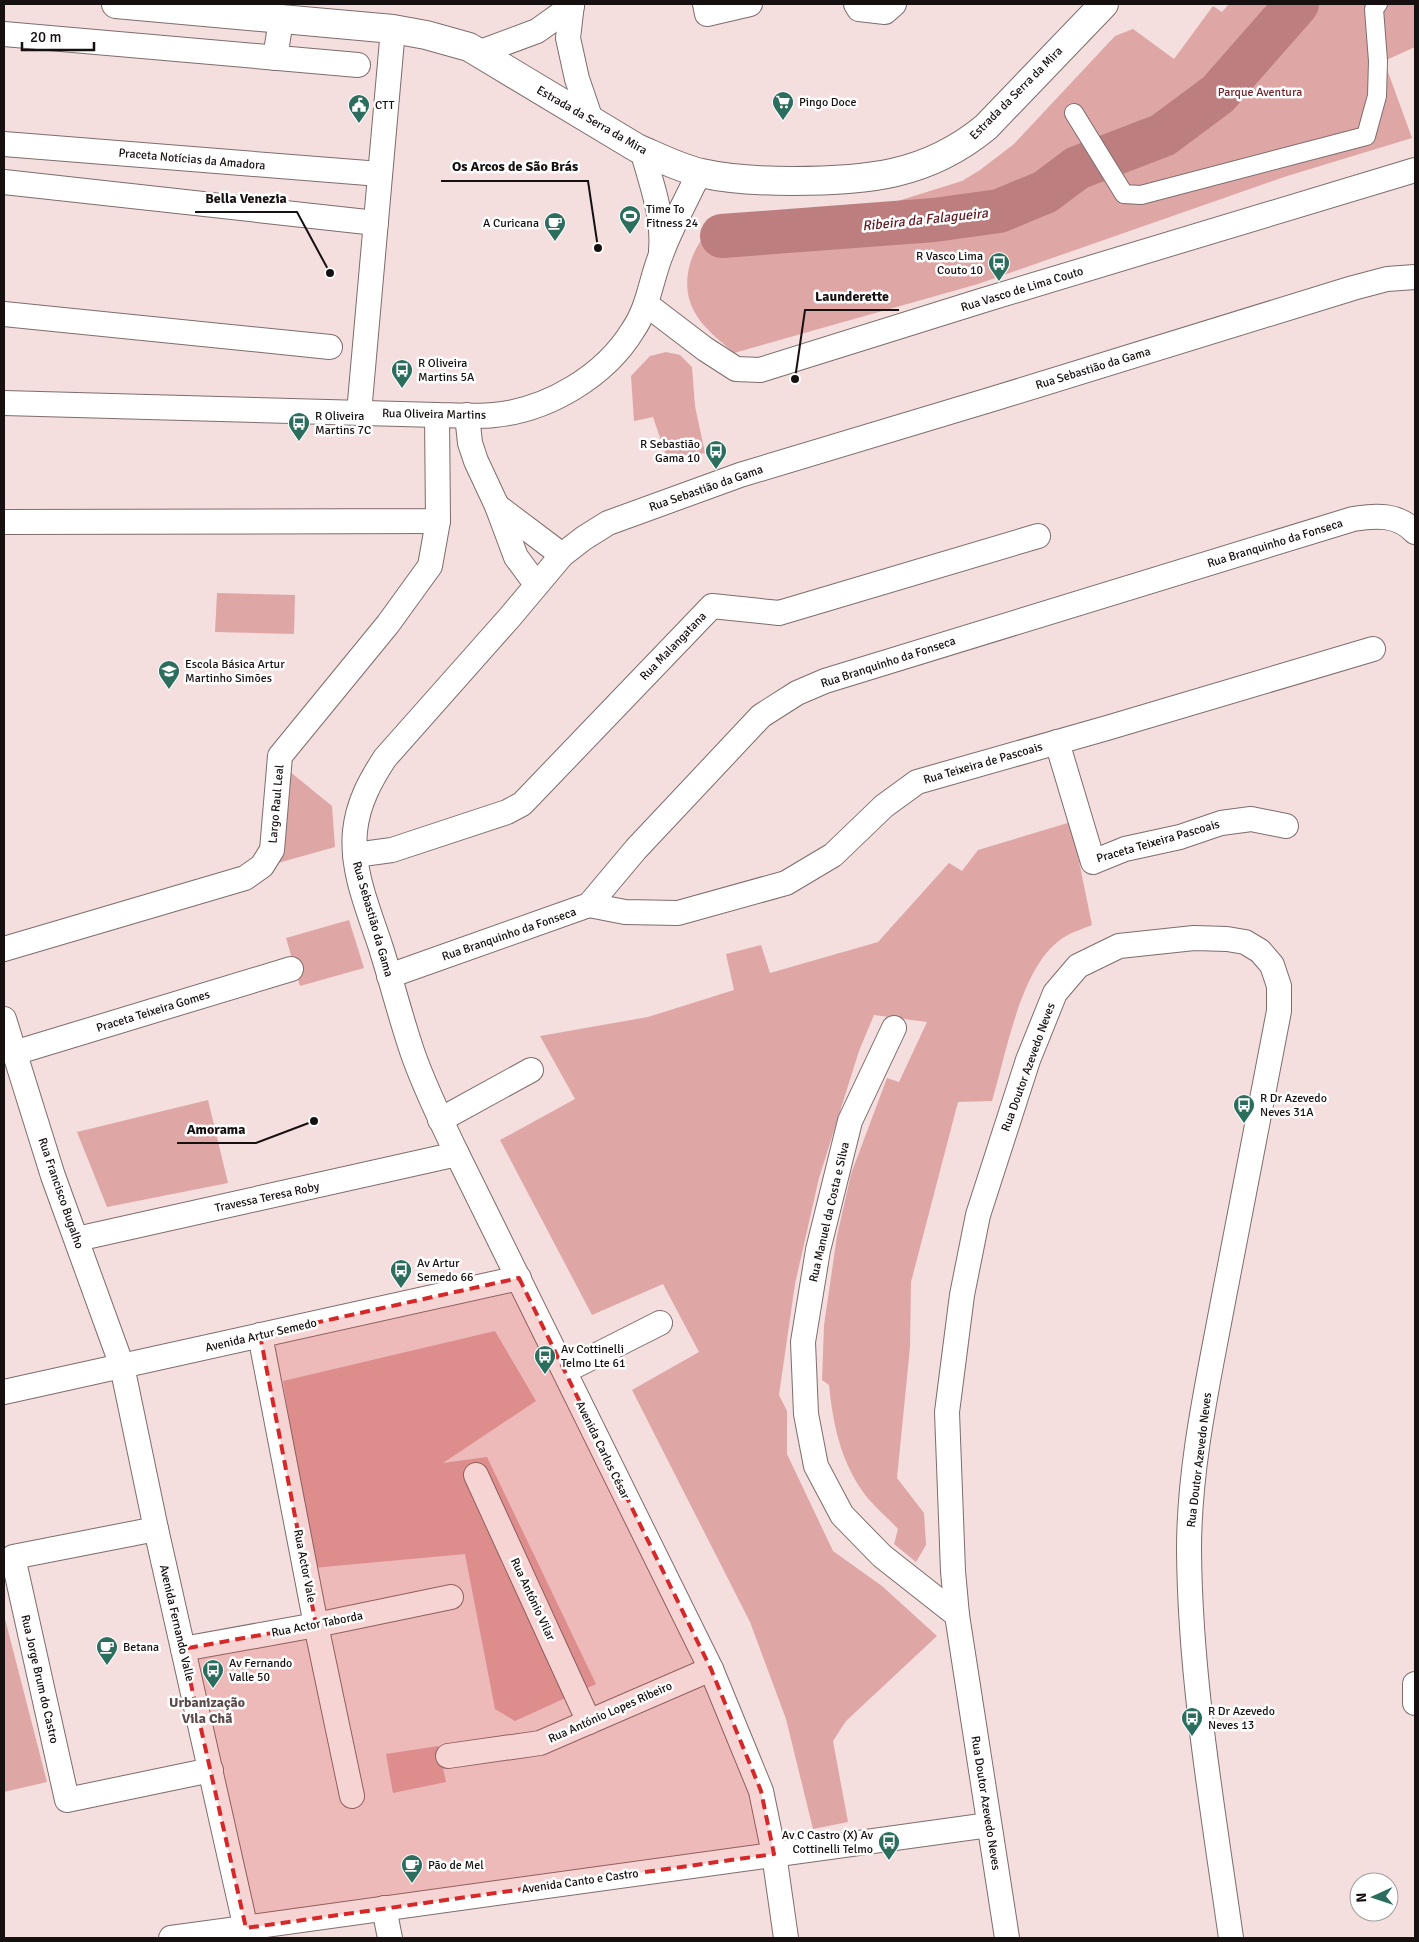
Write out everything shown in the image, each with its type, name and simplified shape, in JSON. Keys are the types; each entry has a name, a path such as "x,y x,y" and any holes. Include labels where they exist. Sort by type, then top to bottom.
{"street":[{"name":"Estrada da Serra da Mira","path":"116,4 393,29 426,35 469,47 661,160 699,173 752,181 840,181 876,177 938,158 972,139 986,127 1102,4"},
{"path":"705,4 707,14 750,4"},
{"path":"856,4 859,9 885,12 894,4"},
{"path":"1074,112 1124,194 1141,195 1366,136 1377,96 1378,62 1374,9 1378,4"},
{"path":"478,53 537,31 572,5"},
{"path":"572,5 568,38 591,120"},
{"path":"276,58 281,20"},
{"path":"359,413 393,29"},
{"path":"4,34 358,65"},
{"name":"Praceta Notícias da Amadora","path":"4,144 380,174"},
{"name":"Rua Oliveira Martins","path":"642,150 653,189 662,239 661,252"},
{"name":"Rua Vasco de Lima Couto","path":"646,304 705,349 736,369 760,370 984,300 1415,170"},
{"name":"Rua Oliveira Martins","path":"4,403 437,415 494,415 521,410 558,396 586,378 620,348 634,330 646,304 661,252 699,173"},
{"path":"4,182 376,222"},
{"name":"Rua Sebastião da Gama","path":"413,1054 362,890 355,855 355,832 359,807 369,782 385,758 510,617 562,555 584,538 608,524 740,475 1353,288 1387,279 1415,277"},
{"path":"4,314 330,348"},
{"name":"Largo Raul Leal","path":"4,949 245,878 262,866 272,850 280,756 388,624 430,566 438,521 437,415"},
{"path":"467,415 470,443 476,461 497,506 516,557 536,584"},
{"path":"497,506 562,555"},
{"name":"Rua Branquinho da Fonseca","path":"390,976 589,905 636,849 761,716 797,693 825,680 1353,519 1384,516 1400,521 1415,532"},
{"path":"4,522 438,521"},
{"name":"Rua Malangatana","path":"355,855 392,850 507,812 522,804 712,606 779,613 1038,536"},
{"name":"Rua Teixeira de Pascoais","path":"589,905 625,912 678,913 786,883 833,855 884,806 917,782 1373,649"},
{"name":"Praceta Teixeira Pascoais","path":"1057,742 1093,862 1125,849 1180,837 1221,822 1251,819 1286,826"},
{"name":"Rua Doutor Azevedo Neves","path":"1007,1938 957,1615 953,1571 947,1412 962,1294 978,1215 1028,1060 1055,993 1078,966 1119,946 1194,938 1227,939 1245,942 1260,951 1272,965 1279,986 1278,1011 1201,1419 1192,1491 1189,1548 1192,1623 1202,1733 1230,1938"},
{"name":"Praceta Teixeira Gomes","path":"14,1053 291,969"},
{"name":"Rua Francisco Bugalho","path":"4,1019 53,1176 122,1366"},
{"name":"Rua Manuel da Costa e Silva","path":"894,1028 850,1121 818,1250 803,1342 806,1414 816,1466 842,1515 882,1556 957,1615"},
{"name":"Avenida Carlos César","path":"413,1054 440,1120 711,1669 761,1791 774,1854 786,1938"},
{"path":"440,1120 531,1070"},
{"name":"Travessa Teresa Roby","path":"76,1239 457,1154"},
{"name":"Avenida Artur Semedo","path":"4,1392 518,1278"},
{"path":"565,1371 660,1323"},
{"name":"Rua Actor Vale","path":"260,1335 316,1625 352,1796"},
{"name":"Avenida Fernando Valle","path":"122,1366 156,1529 247,1933"},
{"name":"Rua António Vilar","path":"476,1475 589,1722"},
{"name":"Rua Jorge Brum do Castro","path":"156,1529 13,1557 35,1660 67,1800 211,1770"},
{"name":"Rua Actor Taborda","path":"183,1649 316,1625 451,1597"},
{"name":"Rua António Lopes Ribeiro","path":"448,1756 540,1743 711,1669"},
{"path":"1415,1684 1415,1703"},
{"name":"Avenida Canto e Castro","path":"171,1938 247,1933 384,1908 989,1825"},
{"path":"384,1908 390,1938"}],"highlighted area":[{"path":"519,1278 711,1669 761,1791 774,1854 246,1928 183,1649 316,1625 260,1335"}],"green space":[{"name":"Parque Aventura","path":"1229,4 1415,4 1415,47 1384,61 1412,138 1284,177 978,284 734,353 707,328 694,311 687,283 693,255 709,231 720,221 732,214 885,205 962,181 1014,144 1115,36 1133,29 1174,59 1213,6 1222,12"},
{"path":"666,352 680,355 692,367 695,406 705,453 668,461 653,417 634,421 631,376 650,356"},
{"path":"217,593 295,595 294,634 215,632"},
{"path":"289,771 332,806 335,847 278,863"},
{"path":"1071,822 1092,925 1071,933 1060,940 1046,953 1034,971 1016,1014 992,1101 958,1102 911,1282 910,1347 897,1478 924,1513 926,1545 916,1562 894,1544 898,1529 867,1497 855,1480 843,1454 835,1427 829,1385 822,1380 824,1325 837,1236 851,1174 887,1078 899,1082 927,1022 874,1015 859,1051 819,1178 795,1284 779,1395 787,1411 787,1454 833,1551 882,1586 937,1636 846,1721 833,1741 848,1822 813,1829 786,1719 750,1622 632,1390 699,1352 663,1284 592,1315 500,1140 575,1099 540,1036 648,1017 734,990 726,954 761,945 770,973 878,942 949,863 962,871 978,850"},
{"path":"349,920 364,968 300,986 286,938"},
{"path":"208,1100 228,1183 107,1207 77,1132"},
{"path":"495,1331 536,1401 443,1463 487,1457 596,1684 515,1721 495,1709 465,1554 313,1568 283,1381"},
{"path":"4,1615 47,1782 4,1792"},
{"path":"438,1746 446,1782 393,1793 386,1754"}],"waterway":[{"name":"Ribeira da Falagueira","path":"722,236 934,220 999,211 1045,192 1077,168 1163,135 1218,94 1297,4"}],"place":[{"name":"Pingo Doce","path":"783,121"},
{"name":"CTT","path":"359,124"},
{"name":"Time To Fitness 24","path":"630,235"},
{"name":"A Curicana","path":"555,242"},
{"name":"Os Arcos de São Brás","path":"598,248"},
{"name":"Bella Venezia","path":"330,273"},
{"name":"R Vasco Lima Couto 10","path":"999,282"},
{"name":"Launderette","path":"795,379"},
{"name":"R Oliveira Martins 5A","path":"402,389"},
{"name":"R Oliveira Martins 7C","path":"299,442"},
{"name":"R Sebastião Gama 10","path":"716,470"},
{"name":"Escola Básica Artur Martinho Simões","path":"169,690"},
{"name":"Amorama","path":"314,1121"},
{"name":"R Dr Azevedo Neves 31A","path":"1244,1124"},
{"name":"Av Artur Semedo 66","path":"401,1289"},
{"name":"Av Cottinelli Telmo Lte 61","path":"545,1375"},
{"name":"Betana","path":"107,1666"},
{"name":"Av Fernando Valle 50","path":"213,1689"},
{"name":"R Dr Azevedo Neves 13","path":"1192,1737"},
{"name":"Av C Castro (X) Av Cottinelli Telmo","path":"889,1861"},
{"name":"Pão de Mel","path":"412,1884"}],"district":[{"name":"Urbanização Vila Chã","path":"207,1710"}]}
